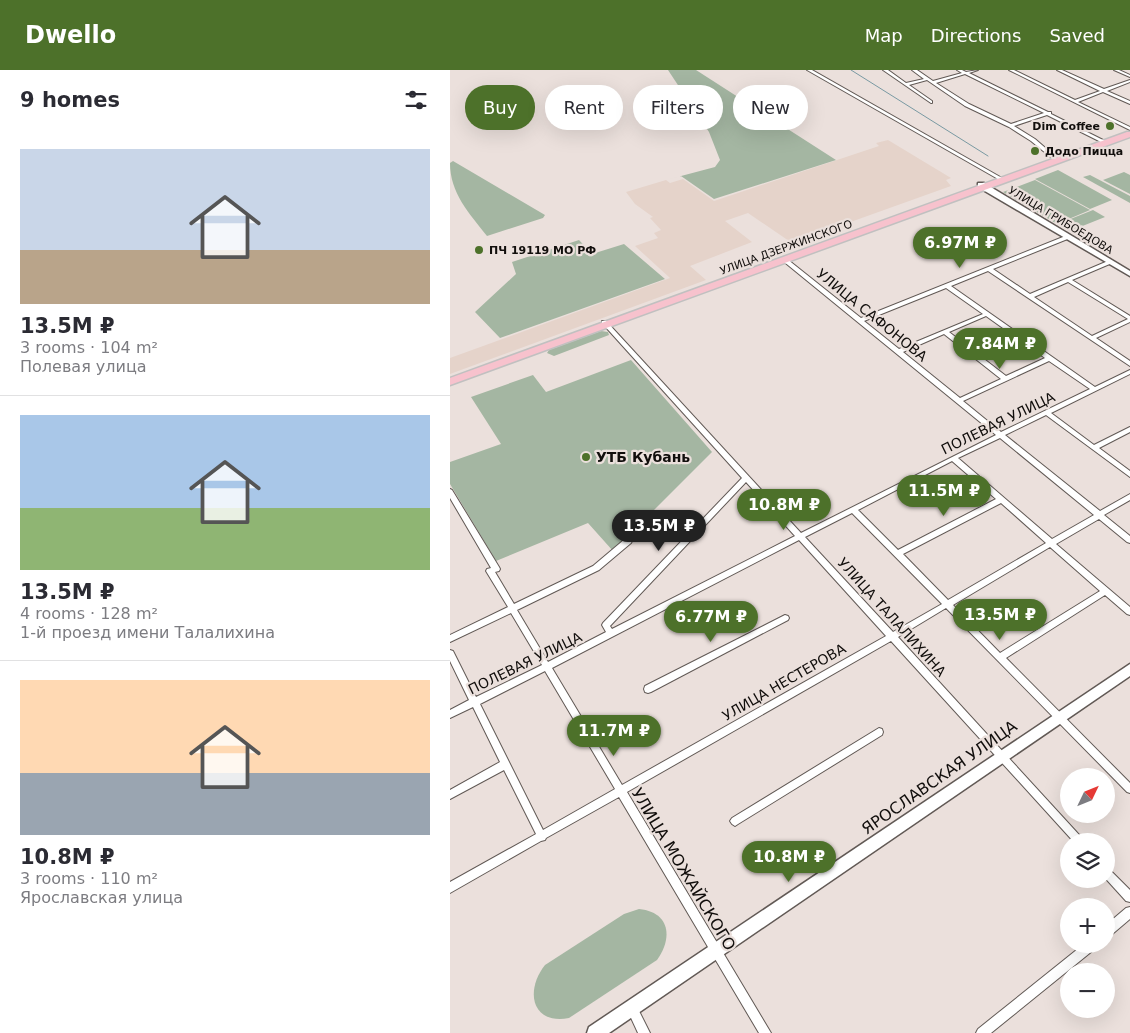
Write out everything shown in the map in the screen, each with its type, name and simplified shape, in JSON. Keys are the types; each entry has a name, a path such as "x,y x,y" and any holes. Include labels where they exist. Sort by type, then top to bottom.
{"main road":[{"name":"УЛИЦА ДЗЕРЖИНСКОГО","path":"450,377 786,260 1000,178 1130,132"},
{"name":"УЛИЦА ДЗЕРЖИНСКОГО","path":"450,382 1130,132"}],"street":[{"path":"809,70 1000,178"},
{"path":"885,70 931,102"},
{"path":"914,70 967,105 1010,126 1033,140 1055,158"},
{"path":"959,70 1103,141"},
{"path":"933,82 976,70"},
{"path":"1011,70 1076,101 1130,132"},
{"path":"1059,70 1130,103"},
{"path":"1116,70 1130,76"},
{"path":"906,84 928,79"},
{"path":"1076,101 1130,82"},
{"path":"1010,126 1049,113"},
{"name":"УЛИЦА ГРИБОЕДОВА","path":"983,186 1130,274"},
{"path":"859,321 1068,237"},
{"name":"УЛИЦА САФОНОВА","path":"786,260 1130,540"},
{"path":"1030,296 1110,262"},
{"path":"989,269 1130,364"},
{"path":"1068,280 1130,319"},
{"path":"947,286 1095,390"},
{"path":"898,352 987,314"},
{"path":"1092,338 1130,319"},
{"name":"УЛИЦА ТАЛАЛИХИНА","path":"605,324 1071,833"},
{"path":"946,333 1005,379"},
{"path":"959,401 1050,358"},
{"name":"ПОЛЕВАЯ УЛИЦА","path":"450,714 611,634 953,458 1130,372"},
{"path":"1047,413 1130,475"},
{"path":"1094,448 1130,429"},
{"path":"953,458 1130,612"},
{"path":"611,634 606,625 746,478"},
{"name":"УЛИЦА МОЖАЙСКОГО","path":"450,492 496,568 490,571 764,1033"},
{"name":"УЛИЦА НЕСТЕРОВА","path":"450,888 542,837 1130,497"},
{"path":"897,554 1001,500"},
{"path":"854,510 1058,717 1128,783"},
{"path":"450,639 596,568 628,541"},
{"path":"1000,657 1106,591"},
{"path":"648,689 784,618"},
{"path":"450,653 542,837"},
{"name":"ЯРОСЛАВСКАЯ УЛИЦА","path":"595,1033 1130,669"},
{"path":"735,822 879,732"},
{"path":"450,795 506,764"},
{"path":"1115,882 1130,898"},
{"path":"1115,924 1130,912"},
{"path":"982,1033 1081,953"},
{"path":"632,1008 644,1033"}],"shaded area":[{"path":"888,140 951,178 946,180 951,186 792,243 748,213 725,221 752,242 690,266 706,280 450,374 450,358 670,278 635,246 658,238 654,233 661,230 650,218 653,217 635,204 626,192 666,180 670,183 683,179 714,201 879,146 876,143"}],"green space":[{"path":"668,70 696,70 719,85 678,85"},
{"path":"723,87 733,94 733,130 789,130 836,160 714,199 681,176 715,167 720,160 708,130 723,130"},
{"path":"453,161 545,215 543,218 487,236 467,211 457,193 451,174 450,163"},
{"path":"1058,170 1112,200 1090,209 1035,179"},
{"path":"1124,172 1130,175 1130,194 1103,180"},
{"path":"1090,175 1130,196 1130,203 1083,177"},
{"path":"1035,180 1090,210 1057,224 1003,192"},
{"path":"1093,210 1105,217 1070,231 1058,224"},
{"path":"579,240 592,254 624,244 665,279 500,338 475,312 516,274 512,262"},
{"path":"601,331 608,332 609,335 554,356 547,353 549,350"},
{"name":"УТБ Кубань","path":"631,360 712,452 613,551 588,523 496,561 450,484 450,462 501,444 471,397 533,375 546,392"},
{"path":"639,909 657,915 666,927 665,943 657,960 569,1018 556,1019 546,1016 539,1011 535,1004 535,985 545,965 624,914"}],"waterway":[{"path":"851,70 988,156"}],"place":[{"name":"Dim Coffee","path":"1110,126"},
{"name":"Додо Пицца","path":"1035,151"},
{"name":"ПЧ 19119 МО РФ","path":"479,250"},
{"name":"УТБ Кубань","path":"586,457"}]}
